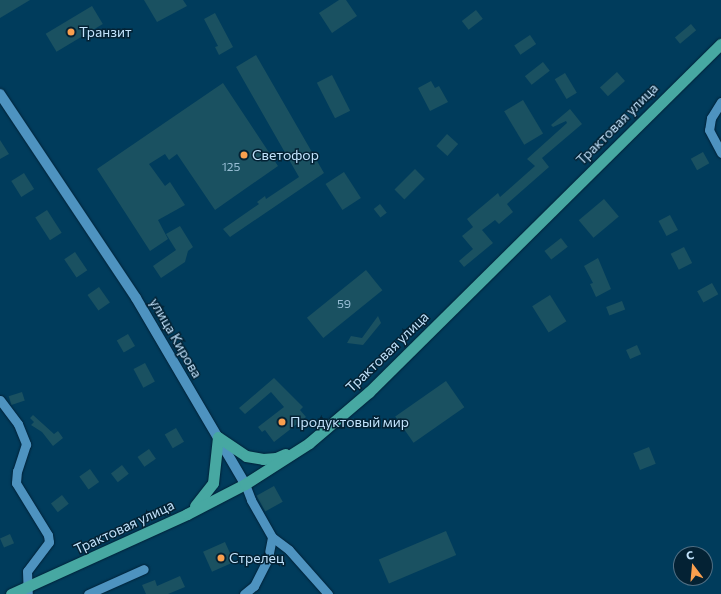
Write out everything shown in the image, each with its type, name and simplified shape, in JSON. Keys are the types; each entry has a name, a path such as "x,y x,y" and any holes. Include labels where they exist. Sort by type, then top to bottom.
{"highway":[{"name":"Трактовая улица","path":"11,594 28,590 187,514 245,484 309,443 368,392 721,44"},
{"path":"187,514 205,497 214,483 218,437 246,456 263,459 276,458 309,443"}],"street":[{"name":"улица Кирова","path":"0,94 100,242 218,437 245,484 251,500 272,537 289,550 328,594"},
{"path":"721,102 711,118 710,130 721,153"},
{"path":"0,400 18,424 26,444 17,470 16,483 48,535 49,542 27,571 28,590"},
{"path":"244,594 254,586 268,558 272,537"},
{"path":"88,594 144,569"}],"building":[{"path":"0,0 30,0 0,18"},
{"path":"144,0 183,0 187,6 157,22"},
{"path":"339,0 346,0 357,16 332,33 319,13"},
{"path":"92,6 103,24 57,52 46,34"},
{"path":"476,10 483,19 469,30 462,21"},
{"path":"215,13 233,47 219,55 215,47 218,46 204,19"},
{"path":"691,24 696,30 680,44 675,37"},
{"path":"530,35 536,44 520,55 514,46"},
{"path":"256,55 324,173 230,237 223,229 259,204 257,202 265,196 266,199 299,177 236,67"},
{"path":"543,62 550,71 532,85 525,76"},
{"path":"617,72 625,81 608,96 600,87"},
{"path":"565,73 577,93 567,99 555,79"},
{"path":"332,75 350,111 335,118 317,83"},
{"path":"431,81 435,88 439,86 448,102 430,111 418,88"},
{"path":"223,83 278,166 215,210 177,154 169,160 165,154 149,164 165,186 170,182 185,205 158,220 168,239 150,251 97,169"},
{"path":"523,100 543,133 524,145 504,111"},
{"path":"570,109 582,124 542,158 549,167 507,204 513,212 499,224 495,220 482,230 493,243 464,267 459,261 473,249 462,236 473,227 467,219 498,193 500,197 535,166 527,159 567,123 566,121 553,127 551,125"},
{"path":"447,134 458,144 447,156 436,146"},
{"path":"0,140 9,154 0,159"},
{"path":"703,152 709,163 697,170 691,159"},
{"path":"415,169 425,179 404,199 394,190"},
{"path":"344,172 361,198 342,210 326,184"},
{"path":"24,173 34,189 21,197 11,181"},
{"path":"604,199 619,217 594,238 579,220"},
{"path":"380,204 387,213 380,218 374,209"},
{"path":"47,210 62,233 50,240 35,218"},
{"path":"670,215 678,230 667,236 659,221"},
{"path":"180,226 193,247 188,251 185,262 161,278 153,266 176,250 166,234"},
{"path":"561,238 568,247 551,260 544,251"},
{"path":"684,247 692,263 679,270 671,254"},
{"path":"75,252 87,270 77,278 64,259"},
{"path":"598,258 611,289 596,297 590,284 593,283 584,266"},
{"path":"366,270 382,290 323,338 307,318"},
{"path":"712,283 718,294 703,303 697,291"},
{"path":"99,287 110,303 98,311 88,295"},
{"path":"550,295 566,321 549,332 532,306"},
{"path":"622,301 625,309 609,315 606,307"},
{"path":"378,316 381,323 363,345 347,343 351,336 362,338"},
{"path":"128,334 135,346 124,353 117,340"},
{"path":"637,345 641,354 630,359 626,350"},
{"path":"145,363 155,382 143,388 134,369"},
{"path":"274,378 303,407 300,410 306,417 274,442 265,430 262,432 258,427 284,407 271,392 245,414 239,408"},
{"path":"446,381 464,407 414,443 395,417"},
{"path":"22,392 25,401 11,405 9,396"},
{"path":"33,415 54,434 58,431 63,438 53,446 42,432 31,425 34,422 30,418"},
{"path":"176,428 184,442 173,448 165,435"},
{"path":"649,447 656,464 640,470 633,453"},
{"path":"149,449 156,459 144,467 138,457"},
{"path":"122,465 129,474 118,482 111,474"},
{"path":"90,469 99,482 89,490 79,476"},
{"path":"274,486 283,502 265,511 257,496"},
{"path":"62,495 69,504 58,512 51,504"},
{"path":"446,531 456,555 389,583 379,560"},
{"path":"10,534 14,543 4,548 0,538"},
{"path":"225,542 234,562 212,572 203,552"},
{"path":"180,576 185,587 168,594 146,594 142,585 155,580 157,586"}],"place":[{"name":"Транзит","path":"71,32"},
{"name":"Светофор","path":"244,155"},
{"name":"Продуктовый мир","path":"282,422"},
{"name":"Стрелец","path":"221,558"}]}
